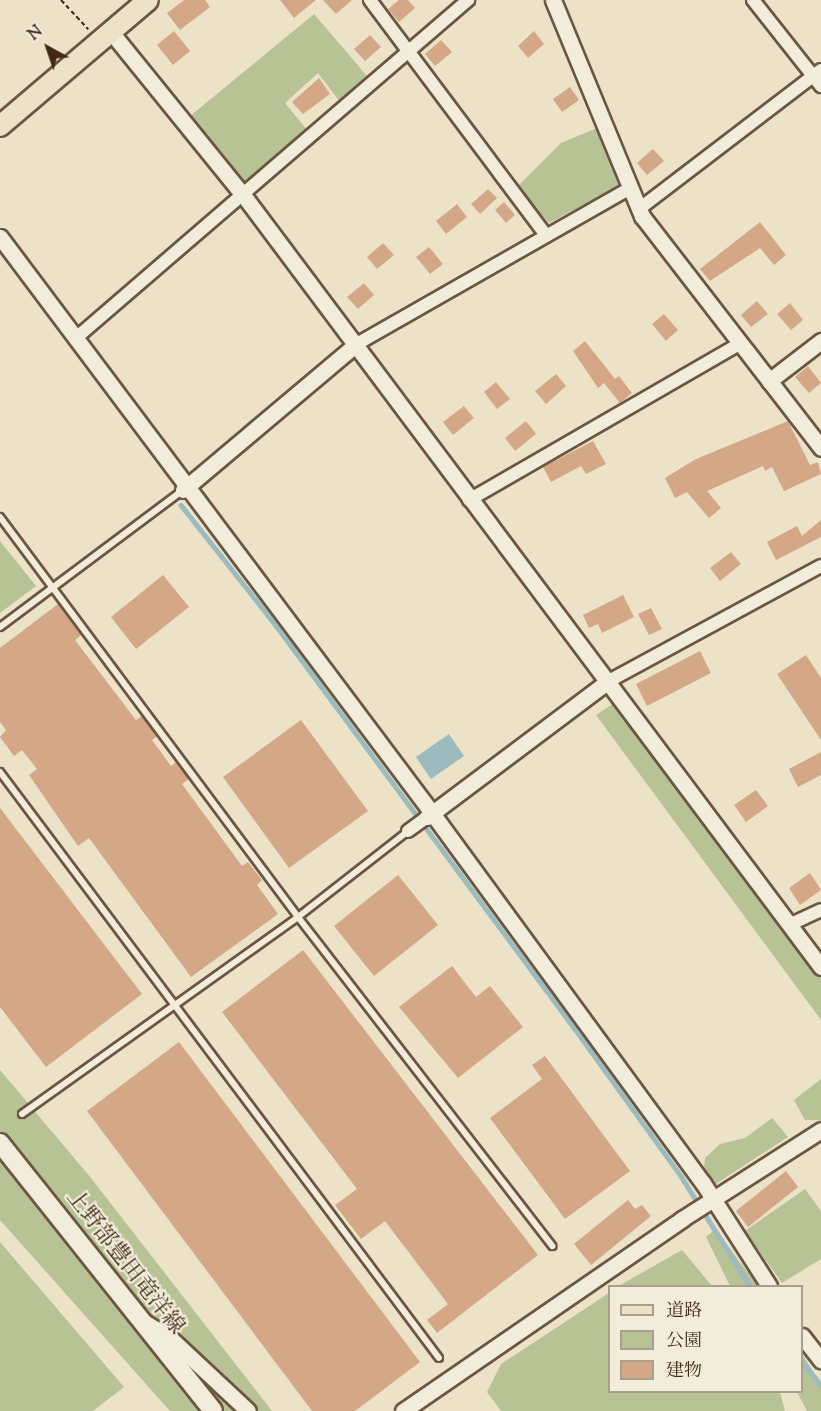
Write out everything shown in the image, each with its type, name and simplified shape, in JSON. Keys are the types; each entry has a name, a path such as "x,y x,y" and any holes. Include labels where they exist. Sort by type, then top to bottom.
{"main road":[{"path":"0,126 148,0"},
{"name":"上野部豊田竜洋線","path":"0,1143 137,1320 213,1411"}],"street":[{"path":"370,0 546,235"},
{"path":"76,338 244,196 468,0"},
{"path":"553,0 639,209 667,253 821,448"},
{"path":"639,209 818,77 753,0"},
{"path":"105,37 244,196 469,500 821,967"},
{"path":"185,489 355,345 630,188"},
{"path":"0,237 185,489 430,815 711,1201 768,1285"},
{"path":"769,381 821,341"},
{"path":"469,500 739,344"},
{"path":"408,831 607,682 821,566"},
{"path":"789,925 821,910"},
{"path":"403,1411 682,1219 821,1130"},
{"path":"137,1320 169,1337 248,1411"},
{"path":"803,1338 821,1360"}],"lane":[{"path":"0,627 185,489"},
{"path":"0,517 54,586 298,917 552,1246"},
{"path":"0,772 173,1006 439,1358"},
{"path":"22,1114 298,917 408,831"}],"path":[{"path":"61,0 105,37"}],"green space":[{"path":"314,14 373,83 341,103 318,73 285,103 312,136 249,191 189,117"},
{"path":"597,128 619,186 549,223 517,187 561,143"},
{"path":"0,541 36,586 0,613"},
{"path":"620,699 821,967 821,1020 596,715"},
{"path":"0,1070 91,1178 272,1411 170,1411 0,1220"},
{"path":"821,1079 821,1120 805,1120 794,1100"},
{"path":"772,1118 788,1137 708,1189 703,1183 705,1158 720,1144 745,1138"},
{"path":"805,1189 821,1211 821,1259 782,1283 745,1231"},
{"path":"716,1229 758,1285 730,1285 706,1237"},
{"path":"0,1242 124,1387 93,1411 0,1411"},
{"path":"682,1250 711,1285 621,1285"},
{"path":"608,1294 608,1393 780,1393 785,1411 501,1411 487,1392 501,1364"},
{"path":"803,1355 821,1386 821,1411 807,1411 798,1393 803,1393"}],"water":[{"path":"449,734 464,756 431,779 416,757"}],"building":[{"path":"184,0 205,0 210,7 180,30 167,13"},
{"path":"280,0 316,0 294,18"},
{"path":"323,0 352,0 336,14"},
{"path":"399,0 408,0 415,8 399,22 388,9"},
{"path":"174,31 190,51 173,65 157,45"},
{"path":"534,31 544,44 528,58 518,46"},
{"path":"370,35 381,47 365,61 354,49"},
{"path":"441,40 452,52 435,66 425,54"},
{"path":"319,78 330,94 303,114 292,102"},
{"path":"570,87 579,100 562,112 553,99"},
{"path":"653,149 664,161 647,175 637,163"},
{"path":"488,189 497,198 480,214 471,204"},
{"path":"504,202 515,215 506,223 495,210"},
{"path":"457,204 467,217 446,234 436,221"},
{"path":"760,222 786,255 774,265 760,248 710,281 700,269"},
{"path":"383,243 394,255 377,269 367,257"},
{"path":"429,247 443,264 430,274 416,257"},
{"path":"364,283 374,295 358,309 347,297"},
{"path":"757,301 768,314 751,327 741,315"},
{"path":"790,303 803,320 791,330 777,314"},
{"path":"664,314 678,330 666,341 652,324"},
{"path":"585,341 615,379 619,376 632,393 620,403 604,383 598,388 573,351"},
{"path":"808,366 821,383 809,393 795,377"},
{"path":"556,374 566,386 546,404 535,391"},
{"path":"496,382 510,399 497,409 484,392"},
{"path":"464,406 474,418 453,435 443,422"},
{"path":"526,421 536,434 515,451 505,438"},
{"path":"788,421 810,465 818,462 821,474 784,491 772,467 765,471 763,466 707,491 721,508 709,518 687,492 675,498 665,478 696,459"},
{"path":"593,441 606,464 586,474 581,466 551,482 543,467"},
{"path":"821,520 821,537 776,560 767,542 797,526 802,536"},
{"path":"731,552 741,564 720,581 710,568"},
{"path":"163,575 189,607 136,649 111,617"},
{"path":"623,595 634,617 602,633 598,624 589,628 583,615"},
{"path":"58,604 81,635 75,640 136,720 142,716 157,736 152,740 171,766 176,762 189,779 182,784 242,866 248,862 262,880 257,885 278,914 191,977 89,838 78,846 29,775 37,769 22,750 14,756 0,737 6,730 0,722 0,648"},
{"path":"651,608 662,629 649,635 638,614"},
{"path":"700,651 711,673 647,706 636,684"},
{"path":"806,655 821,678 821,740 777,674"},
{"path":"301,720 368,811 289,868 223,777"},
{"path":"821,752 821,775 798,787 789,769"},
{"path":"756,790 768,806 746,822 734,805"},
{"path":"0,808 142,994 46,1067 0,1007"},
{"path":"810,873 821,890 800,905 789,888"},
{"path":"398,875 438,925 374,976 334,926"},
{"path":"303,950 538,1255 437,1333 427,1320 448,1304 385,1221 361,1239 335,1205 357,1189 222,1012"},
{"path":"452,966 476,997 490,986 523,1027 458,1078 399,1007"},
{"path":"179,1042 420,1362 355,1411 312,1411 87,1111"},
{"path":"545,1056 630,1171 565,1219 490,1118 542,1079 532,1065"},
{"path":"786,1171 798,1187 748,1227 736,1211"},
{"path":"628,1200 635,1209 642,1205 651,1216 591,1265 574,1244"}],"waterway":[{"path":"181,505 275,624 575,1029 681,1176 749,1285"},
{"path":"803,1362 821,1385"}]}
